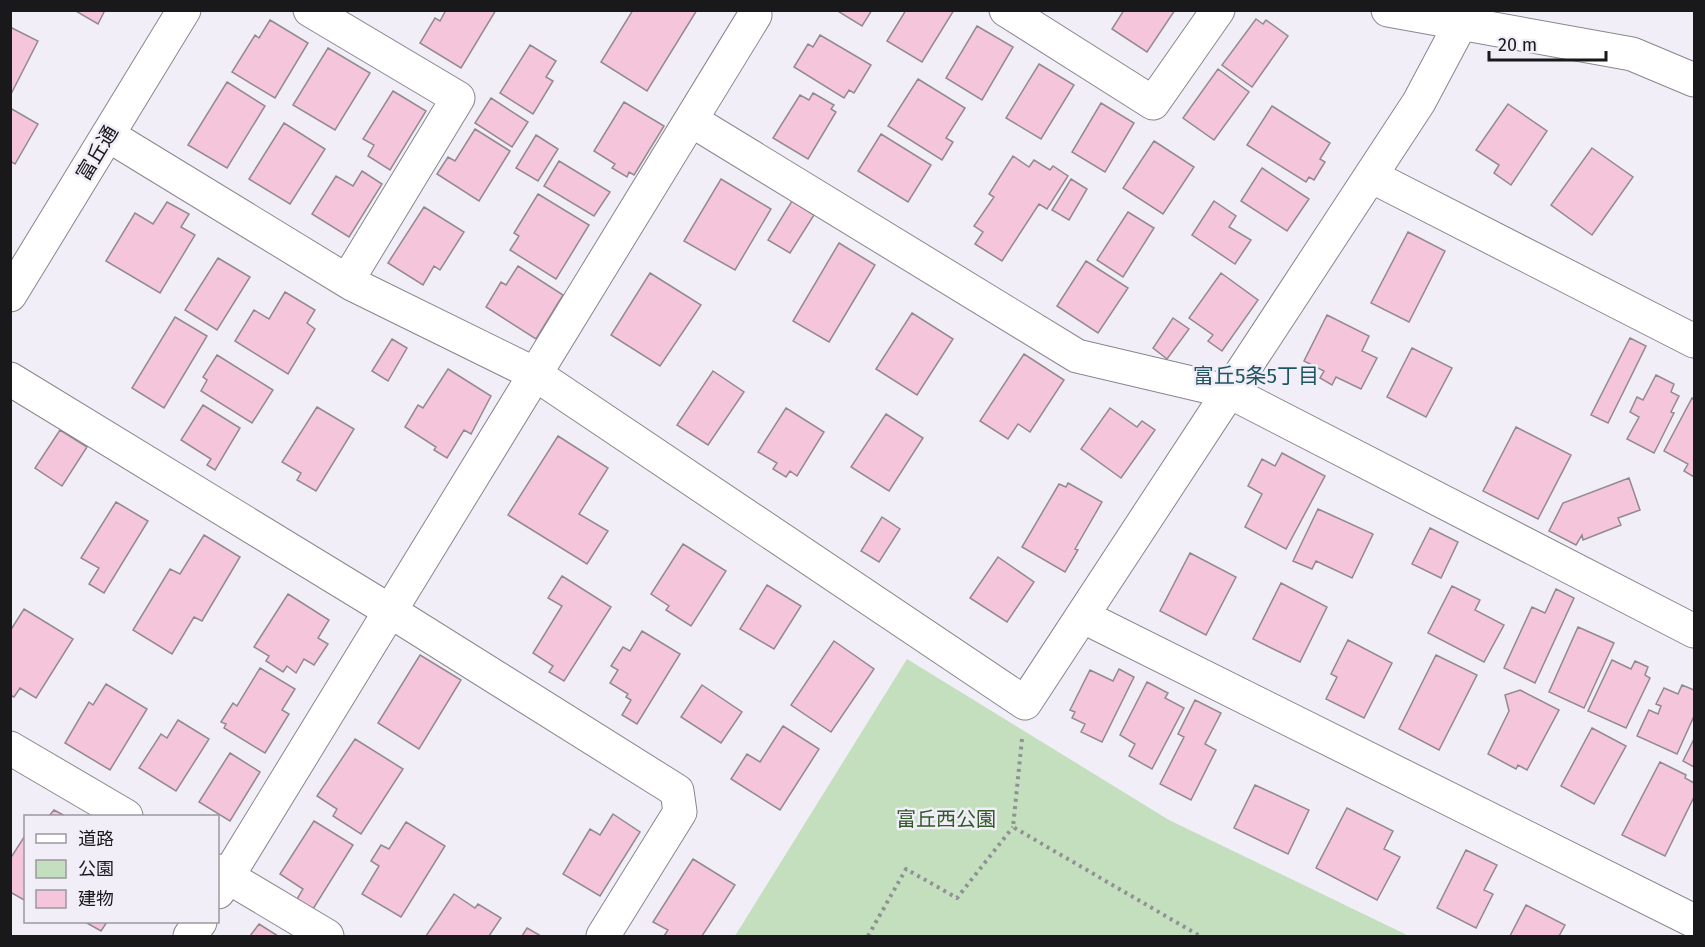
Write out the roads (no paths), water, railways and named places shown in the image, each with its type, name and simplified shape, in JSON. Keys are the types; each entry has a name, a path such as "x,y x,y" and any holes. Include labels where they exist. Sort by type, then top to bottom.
{"street":[{"name":"富丘通","path":"10,295 184,10"},
{"path":"310,10 458,98 347,281"},
{"path":"1006,10 1153,103 1218,10"},
{"path":"1389,10 1632,54 1695,80"},
{"path":"327,936 221,880 390,611 755,15"},
{"path":"108,135 347,281 535,374 1025,703 1419,102 1461,23"},
{"path":"691,120 1077,356 1230,392 1695,631"},
{"path":"1371,176 1695,341"},
{"path":"10,379 390,611 677,791 680,812 603,936"},
{"path":"1082,616 1695,921"},
{"path":"10,748 124,815"},
{"path":"190,936 199,923"}],"district":[{"name":"富丘5条5丁目","path":"1256,376"}],"park label":[{"name":"富丘西公園","path":"946,819"}]}
